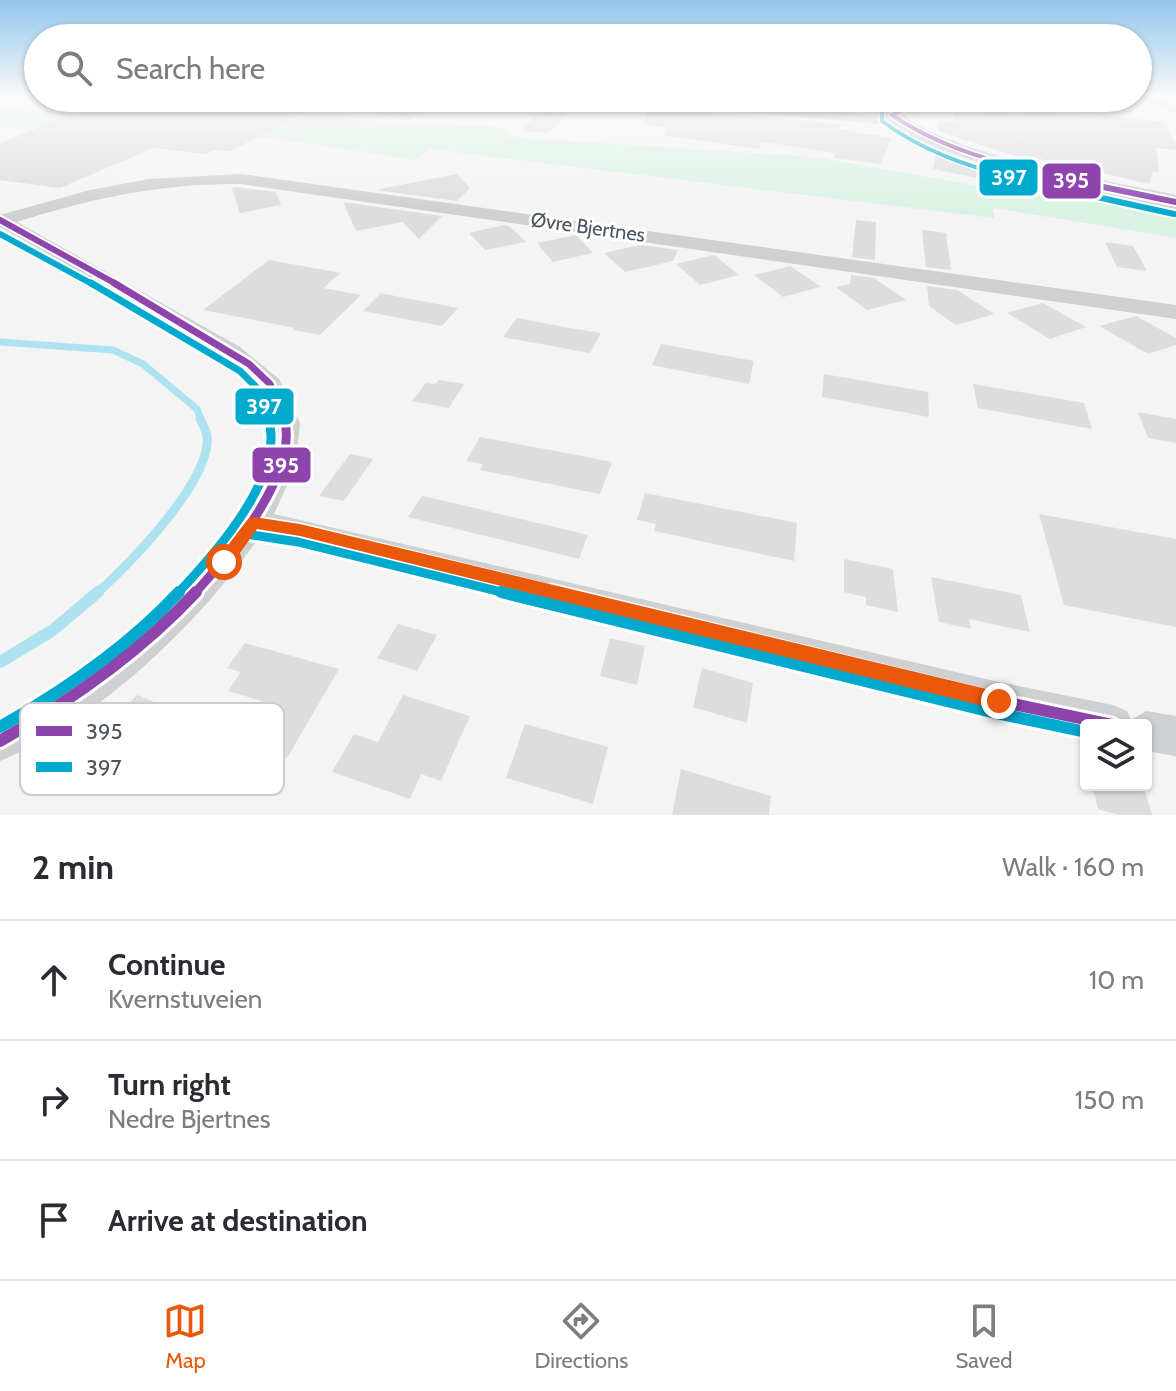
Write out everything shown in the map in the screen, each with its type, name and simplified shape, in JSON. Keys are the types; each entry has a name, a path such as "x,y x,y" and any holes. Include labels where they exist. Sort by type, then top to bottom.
{"main road":[{"path":"922,135 967,151 1176,202"}],"street":[{"name":"Øvre Bjertnes","path":"1,220 121,187 184,179 241,179 1176,312"},
{"path":"1,220 161,308 234,354 270,384 284,418 285,446 276,479 254,523 224,562 159,628 64,703"},
{"path":"254,523 312,533 999,701 1084,719"},
{"path":"0,741 20,729"},
{"path":"1152,732 1176,736"}],"green space":[{"path":"250,135 508,135 815,157 1030,195 1073,192 1176,217 1176,238 993,208 994,218 429,149 416,160"}],"building":[{"path":"20,135 262,135 231,151 214,150 207,154 153,148 60,188 0,180 0,143"},
{"path":"662,135 874,135 892,138 880,164 833,158 835,153 762,142 759,149"},
{"path":"950,135 1171,135 1176,143 1176,150 1156,148 1159,172 1153,171 1149,184 1023,155 1021,158"},
{"path":"936,150 1010,175 1002,183 933,169"},
{"path":"457,174 470,188 457,201 375,190"},
{"path":"232,189 276,192 281,205 240,213"},
{"path":"343,202 442,216 419,239 403,222 356,231"},
{"path":"856,220 876,222 875,260 852,257"},
{"path":"504,225 526,242 485,250 469,233"},
{"path":"922,230 946,233 951,270 926,267"},
{"path":"576,235 593,253 553,262 537,243"},
{"path":"1105,242 1133,246 1147,271 1117,267"},
{"path":"640,245 678,250 673,261 625,272 604,253"},
{"path":"714,255 739,275 700,285 676,264"},
{"path":"269,260 341,273 323,288 361,295 320,335 203,310"},
{"path":"790,266 821,287 783,297 754,275"},
{"path":"851,275 874,278 906,300 867,310 836,287 850,284"},
{"path":"927,286 957,290 994,314 956,325 929,306"},
{"path":"381,293 458,308 442,326 363,311"},
{"path":"1043,303 1086,327 1050,339 1007,313"},
{"path":"1136,316 1176,338 1176,345 1148,354 1099,326"},
{"path":"517,318 601,333 590,353 503,337"},
{"path":"661,344 754,361 749,384 652,365"},
{"path":"824,374 928,392 929,417 822,397"},
{"path":"439,380 464,384 449,408 412,401 426,383 435,384"},
{"path":"973,384 1084,403 1092,429 978,408"},
{"path":"1138,412 1176,419 1176,443 1148,438"},
{"path":"480,437 612,462 600,494 480,470 483,464 466,461"},
{"path":"350,454 373,459 344,501 319,496"},
{"path":"645,493 797,523 794,561 654,531 656,524 637,520"},
{"path":"422,496 588,535 579,559 408,517"},
{"path":"1039,514 1176,539 1176,627 1064,605"},
{"path":"844,559 893,569 898,612 866,605 866,597 844,592"},
{"path":"931,577 1021,595 1030,632 969,619 971,629 939,622"},
{"path":"398,624 437,635 417,671 377,658"},
{"path":"610,638 645,646 637,685 600,676"},
{"path":"245,643 339,669 287,758 284,757 284,703 264,703 228,691 241,672 227,668"},
{"path":"702,668 753,683 747,723 693,707"},
{"path":"137,695 157,703 130,703"},
{"path":"403,695 470,716 441,781 421,774 410,799 332,772 354,734 378,742"},
{"path":"525,724 608,747 593,804 506,778"},
{"path":"681,769 771,796 769,815 672,815"},
{"path":"1094,791 1145,791 1152,815 1119,815 1098,809"}],"waterway":[{"path":"0,342 113,350 143,364 197,409 201,420"},
{"path":"96,594 128,564 183,498 205,454 207,436 200,418"},
{"path":"0,662 53,630 98,592"}],"transit line":[{"name":"397","path":"900,135 937,154 976,168 1063,191 1174,214"},
{"name":"395","path":"925,135 985,159 1026,170 1176,202"},
{"name":"395","path":"0,220 130,292 249,364 270,384 286,423 281,466 260,511 228,557 188,600 109,671 65,703"},
{"name":"397","path":"0,234 240,371 259,390 272,428 265,470 243,514 211,558 132,636 41,703"},
{"name":"395","path":"254,523 300,530 999,701 1084,719"},
{"name":"397","path":"252,535 298,542 996,713 1080,731"},
{"name":"397","path":"0,727 20,715"},
{"name":"395","path":"0,741 20,729"}],"route":[{"path":"224,562 254,523 300,530 999,701"}]}
